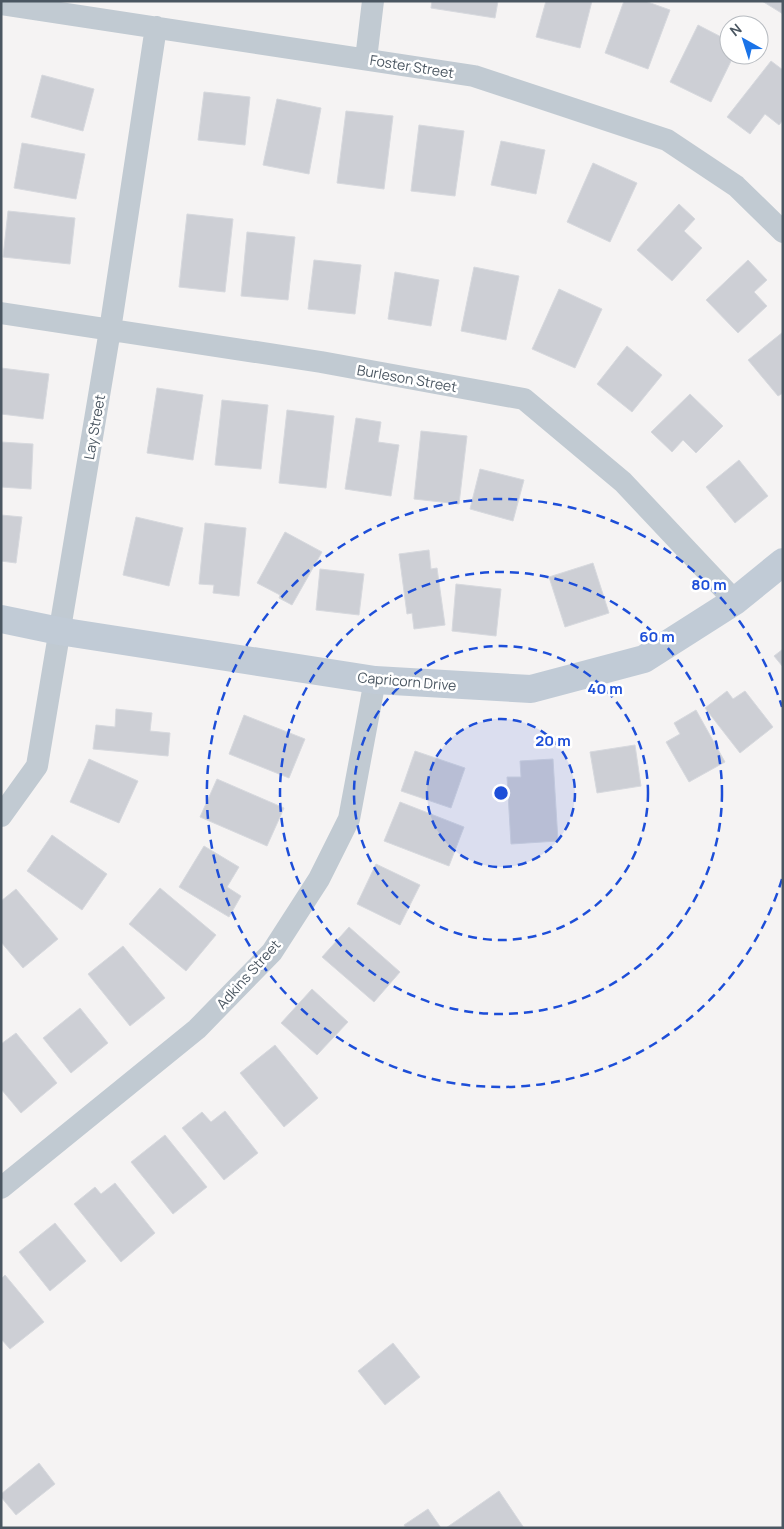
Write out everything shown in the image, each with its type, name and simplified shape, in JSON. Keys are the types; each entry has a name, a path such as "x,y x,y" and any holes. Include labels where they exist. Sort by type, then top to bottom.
{"street":[{"path":"366,59 373,1"},
{"name":"Foster Street","path":"1,4 474,76 667,140 736,186 783,232"},
{"name":"Lay Street","path":"1,816 37,766 110,330 156,27"},
{"name":"Burleson Street","path":"1,313 321,362 524,399 623,482 735,601"},
{"name":"Capricorn Drive","path":"1,619 375,680 531,689 644,659 735,601 783,562"},
{"name":"Adkins Street","path":"1,1188 197,1029 272,952 319,879 349,819 375,680"}],"building":[{"path":"432,1 498,1 495,18 431,8"},
{"path":"546,1 592,1 580,48 536,37"},
{"path":"624,1 645,1 670,10 648,69 605,53"},
{"path":"762,1 783,1 783,14"},
{"path":"698,25 719,36 719,65 729,65 711,102 670,82"},
{"path":"771,61 783,70 783,120 779,125 765,114 750,134 727,117"},
{"path":"42,75 94,89 83,131 31,117"},
{"path":"204,92 250,97 245,145 198,140"},
{"path":"277,99 321,108 309,174 263,165"},
{"path":"346,111 393,116 384,189 337,183"},
{"path":"419,125 464,131 455,196 411,191"},
{"path":"501,141 545,150 536,194 491,185"},
{"path":"22,143 85,154 76,199 14,188"},
{"path":"593,163 637,183 610,242 567,222"},
{"path":"679,204 695,219 684,231 702,248 672,281 637,250"},
{"path":"8,211 75,218 70,264 3,257"},
{"path":"187,214 233,219 225,292 179,287"},
{"path":"247,232 295,237 288,300 241,296"},
{"path":"314,260 361,265 355,314 308,309"},
{"path":"748,260 767,280 754,292 767,306 738,333 706,300"},
{"path":"474,267 519,276 506,340 461,331"},
{"path":"395,272 439,280 431,326 388,319"},
{"path":"559,289 602,309 575,368 532,349"},
{"path":"783,332 783,393 778,396 748,360"},
{"path":"627,346 662,375 632,412 597,384"},
{"path":"1,368 49,374 43,419 1,414"},
{"path":"157,388 203,395 193,460 147,453"},
{"path":"690,394 723,426 696,453 683,440 672,452 651,432"},
{"path":"222,400 268,405 261,469 215,465"},
{"path":"287,410 334,416 326,488 279,483"},
{"path":"356,418 381,422 378,442 399,445 391,496 345,489"},
{"path":"421,431 467,436 459,504 414,499"},
{"path":"1,442 33,444 31,489 1,487"},
{"path":"739,460 768,496 735,523 706,487"},
{"path":"480,469 524,480 513,521 470,509"},
{"path":"1,515 22,517 16,563 1,561"},
{"path":"136,517 183,528 169,586 123,575"},
{"path":"205,523 246,528 239,596 213,593 214,585 199,584"},
{"path":"285,532 322,552 292,605 279,598 280,595 257,583"},
{"path":"429,550 431,569 437,568 445,625 414,629 412,613 407,614 399,554"},
{"path":"593,563 609,613 565,627 549,577"},
{"path":"320,569 364,574 359,615 316,610"},
{"path":"456,584 501,589 496,636 452,631"},
{"path":"783,649 783,667 774,656"},
{"path":"727,691 733,699 745,691 773,727 740,753 705,708"},
{"path":"116,709 152,713 150,731 170,733 168,756 93,749 96,725 115,727"},
{"path":"696,710 725,762 689,782 666,742 680,734 674,723"},
{"path":"244,715 305,739 289,778 229,754"},
{"path":"635,745 641,786 597,793 590,752"},
{"path":"415,751 465,768 451,808 401,791"},
{"path":"89,759 138,781 119,823 70,802"},
{"path":"553,759 558,841 511,844 507,777 521,777 520,761"},
{"path":"217,779 284,808 267,846 200,817"},
{"path":"400,802 464,827 449,866 384,841"},
{"path":"52,835 107,874 82,910 27,871"},
{"path":"204,846 239,867 227,887 241,896 229,917 179,887"},
{"path":"376,864 420,885 400,925 357,904"},
{"path":"160,888 216,935 186,971 129,924"},
{"path":"16,889 58,939 23,968 1,942 1,901"},
{"path":"349,927 400,972 374,1002 322,957"},
{"path":"123,946 165,998 130,1026 88,974"},
{"path":"312,989 348,1022 317,1055 281,1023"},
{"path":"80,1008 108,1043 71,1073 43,1038"},
{"path":"16,1033 57,1083 21,1113 1,1089 1,1044"},
{"path":"275,1045 318,1098 284,1127 240,1073"},
{"path":"225,1111 258,1153 224,1180 182,1128 202,1112 211,1122"},
{"path":"165,1135 207,1187 173,1214 131,1162"},
{"path":"115,1183 155,1233 121,1262 74,1204 95,1187 101,1194"},
{"path":"55,1223 86,1261 50,1291 19,1252"},
{"path":"5,1275 44,1322 10,1349 1,1339 1,1279"},
{"path":"393,1343 420,1377 385,1405 358,1371"},
{"path":"39,1463 55,1484 16,1515 1,1497 1,1494"},
{"path":"499,1491 524,1528 446,1528"},
{"path":"428,1509 441,1528 406,1528 404,1525"}]}
